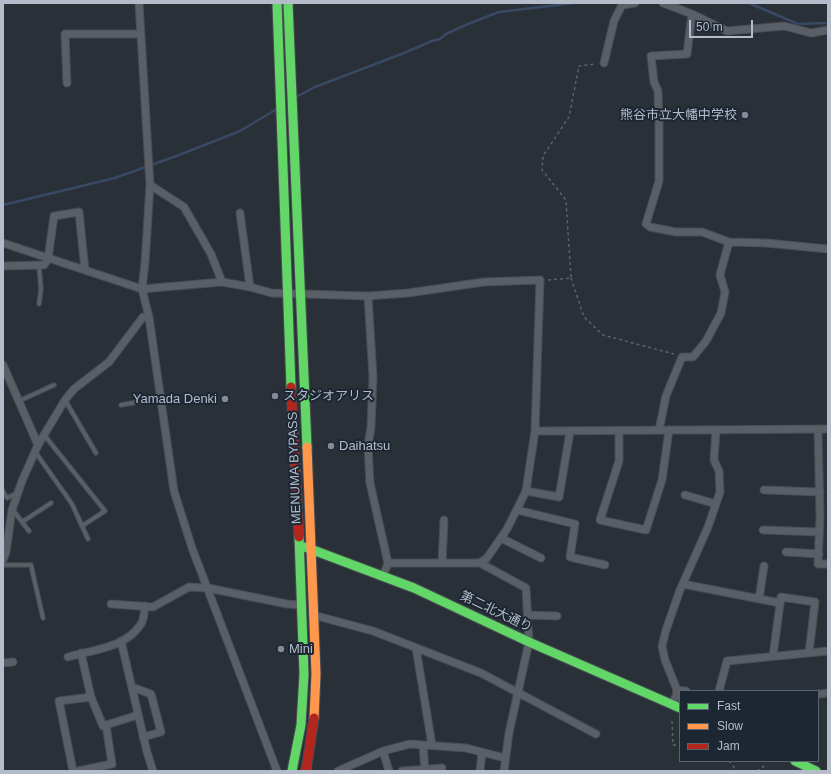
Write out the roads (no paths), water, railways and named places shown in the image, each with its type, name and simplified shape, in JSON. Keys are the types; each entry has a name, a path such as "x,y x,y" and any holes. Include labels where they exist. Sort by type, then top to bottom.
{"main road":[{"name":"MENUMA BYPASS","path":"277,3 280,121 304,674 301,725 292,771"},
{"name":"MENUMA BYPASS","path":"288,3 301,293 316,694 313,727 306,771"},
{"name":"第二北大通り","path":"299,545 414,588 529,642 676,706"},
{"path":"797,762 816,771"}],"street":[{"path":"139,3 150,186 142,289 161,398 174,491 192,548 277,771"},
{"path":"604,63 614,21 623,4 635,3"},
{"path":"663,3 692,14 727,31 784,26 811,32 828,30"},
{"path":"692,14 688,54 651,56 654,82 658,91 660,124 659,181 646,224 650,227 676,232 702,232 728,242 766,243 828,249"},
{"path":"67,83 65,34 141,34"},
{"path":"150,186 184,207 211,254 222,282"},
{"path":"3,266 44,265 48,259 54,216 79,212 85,270"},
{"path":"240,213 250,287"},
{"path":"659,430 666,396 682,357 693,356 706,341 721,313 725,292 720,275 728,242"},
{"path":"3,243 142,289 222,282 272,293 368,296 408,293 484,282 540,280 535,431 526,491 507,529 487,558 480,562 388,563"},
{"path":"368,296 372,377 371,427 368,446 370,483 388,563 384,576"},
{"path":"3,560 6,552 12,510 22,481 36,453 38,445 45,436 65,400 74,389 109,362 144,317 148,317"},
{"path":"3,366 38,445"},
{"path":"818,429 820,492 818,564 828,564"},
{"path":"535,431 570,432 828,429"},
{"path":"619,431 619,461 600,520 646,530 662,480 669,430"},
{"path":"676,706 677,690 665,660 662,646 666,630 683,584 708,527 720,492 719,471 714,460 716,430"},
{"path":"526,491 559,496 570,432"},
{"path":"764,490 820,492"},
{"path":"685,495 716,504"},
{"path":"517,510 575,524 570,557 605,565"},
{"path":"442,563 444,520"},
{"path":"820,520 828,520"},
{"path":"763,530 820,532"},
{"path":"501,538 541,558"},
{"path":"786,552 819,554"},
{"path":"480,562 526,588 529,642 509,733 504,771"},
{"path":"759,599 764,566"},
{"path":"683,584 780,603"},
{"path":"111,604 153,607 188,587 208,588 288,604 301,605"},
{"path":"774,656 781,598 815,602 809,653"},
{"path":"68,657 115,645 129,637 142,624 145,606"},
{"path":"313,615 373,631 481,673 596,734"},
{"path":"528,615 556,616"},
{"path":"121,641 143,737 153,771"},
{"path":"416,648 432,745"},
{"path":"719,690 727,661 828,651"},
{"path":"81,653 91,697 102,726 138,716"},
{"path":"3,664 13,662"},
{"path":"132,687 150,694 161,732 143,737"},
{"path":"73,771 59,701 91,697"},
{"path":"78,771 112,764 106,725"},
{"path":"338,771 384,751 410,744 466,748 505,758"},
{"path":"423,745 425,770"},
{"path":"384,751 389,771"},
{"path":"480,771 482,752"},
{"path":"402,771 442,768"}],"lane":[{"path":"39,266 41,289 39,304"},
{"path":"18,401 54,385"},
{"path":"122,405 161,398"},
{"path":"65,400 96,453"},
{"path":"45,436 105,511 82,526"},
{"path":"36,453 72,504 88,539"},
{"path":"3,491 7,498 18,493"},
{"path":"22,522 51,503"},
{"path":"12,510 28,531"},
{"path":"3,565 31,566 43,618"}],"waterway":[{"path":"296,97 315,87 440,39 446,34 499,12 574,3"},
{"path":"749,3 798,24 828,23"},
{"path":"3,205 115,178 240,131 277,109"}],"place":[{"name":"熊谷市立大幡中学校","path":"745,115"},
{"name":"スタジオアリス","path":"275,396"},
{"name":"Yamada Denki","path":"225,399"},
{"name":"Daihatsu","path":"331,446"},
{"name":"Mini","path":"281,649"}]}
